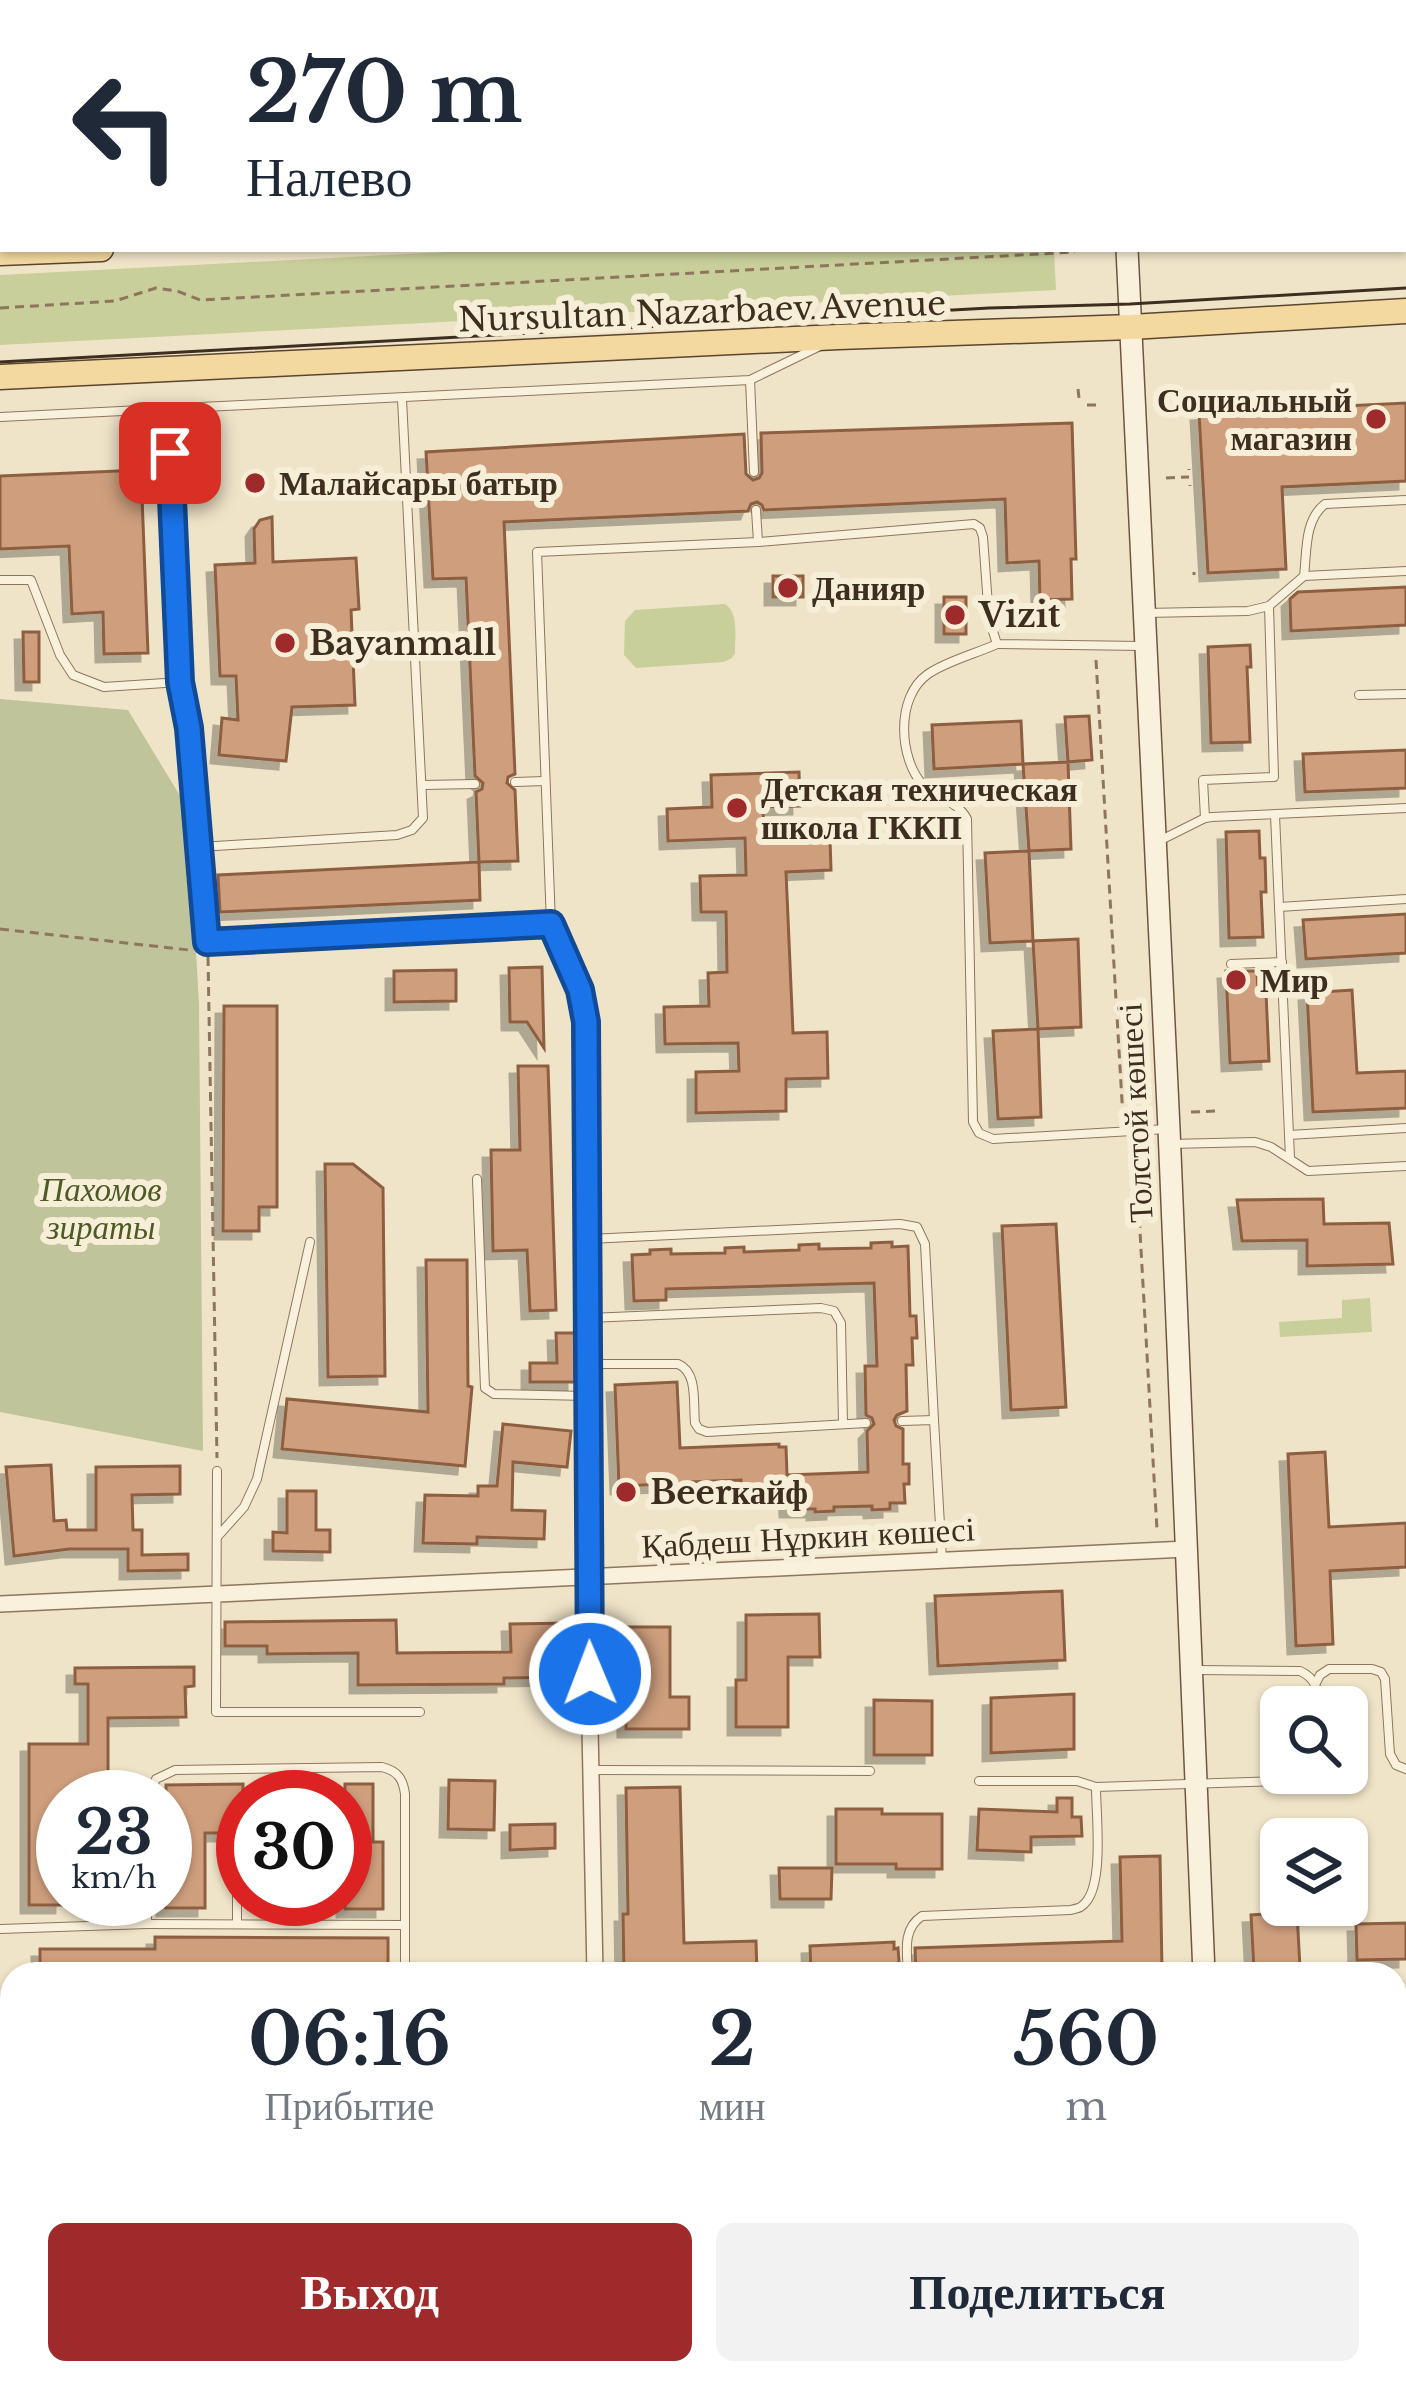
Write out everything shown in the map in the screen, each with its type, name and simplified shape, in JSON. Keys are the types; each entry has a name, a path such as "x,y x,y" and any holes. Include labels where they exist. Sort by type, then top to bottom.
{"main road":[{"name":"Толстой көшесі","path":"1127,252 1203,1962"},
{"name":"Nursultan Nazarbaev Avenue","path":"0,377 838,337 1131,328 1406,311"}],"street":[{"path":"551,924 580,990 586,1022 587,1579 595,1962"},
{"name":"Қабдеш Нұркин көшесі","path":"0,1604 1187,1549"}],"lane":[{"path":"0,417 750,380 838,337"},
{"path":"750,380 754,472"},
{"path":"199,847 397,835 412,830 423,818 403,399"},
{"path":"167,409 180,682 189,728 207,942 551,924 537,552 758,542 974,524 983,537 988,620 997,644"},
{"path":"1304,577 1314,512 1325,504 1406,500"},
{"path":"756,510 758,542"},
{"path":"1143,614 1248,611 1269,606 1304,577 1406,571"},
{"path":"0,580 31,580 60,655 73,675 104,687 180,682"},
{"path":"1204,818 1203,780 1274,777 1269,606"},
{"path":"1144,646 997,644 928,674 915,687 908,706 904,744 913,772 926,789 958,807 967,819 973,1121 979,1133 993,1139 1129,1131 1256,1142 1308,1171 1406,1166"},
{"path":"1359,695 1406,694"},
{"path":"515,782 545,781"},
{"path":"423,785 475,784"},
{"path":"1156,843 1204,818 1406,808"},
{"path":"1275,815 1290,1158"},
{"path":"1279,907 1406,898"},
{"path":"1231,964 1282,962"},
{"path":"1289,1135 1406,1128"},
{"path":"477,1179 485,1388 494,1394 588,1396"},
{"path":"589,1239 900,1224 917,1227 925,1244 942,1560"},
{"path":"217,1537 244,1507 257,1479 310,1242"},
{"path":"589,1318 833,1311 842,1323 843,1424"},
{"path":"589,1364 686,1366 691,1373 695,1423 707,1432 866,1423"},
{"path":"902,1421 934,1420"},
{"path":"217,1472 216,1712 420,1712"},
{"path":"1192,1670 1300,1670 1316,1683"},
{"path":"1316,1686 1320,1675 1329,1670 1381,1672 1390,1754 1396,1765 1406,1769"},
{"path":"175,1770 393,1770 402,1779 405,1794 405,1962"},
{"path":"591,1770 870,1771"},
{"path":"979,1781 1077,1781 1096,1787 1260,1782"},
{"path":"908,1962 907,1934 912,1922 922,1916 1082,1907 1096,1877 1096,1787"},
{"path":"372,1924 405,1924"},
{"path":"0,1929 88,1926"}],"path":[{"path":"0,308 115,302 156,287 200,300 1076,252"},
{"path":"1078,389 1078,398"},
{"path":"1087,405 1097,405"},
{"path":"1166,478 1189,472"},
{"path":"1095,646 1158,1550"},
{"path":"0,929 189,950"},
{"path":"207,942 217,1472"}],"green space":[{"path":"446,252 1054,252 1056,290 0,345 0,275"},
{"path":"725,604 735,626 732,658 636,668 624,655 625,621 635,610"},
{"name":"Пахомов зираты","path":"0,699 128,710 188,809 199,1004 203,1451 0,1412"},
{"path":"1370,1298 1372,1332 1280,1337 1279,1322 1342,1318 1342,1300"}],"building":[{"path":"1406,403 1406,481 1282,487 1286,569 1208,573 1199,413"},
{"path":"1072,423 1076,559 1071,559 1072,599 1040,600 1039,561 1007,563 1005,499 764,510 757,502 748,511 504,522 515,774 507,783 515,790 518,861 479,862 476,792 483,783 475,776 466,578 433,579 426,452 744,434 746,474 753,480 762,473 761,433"},
{"path":"141,470 148,653 104,654 103,612 72,614 69,546 0,549 0,476"},
{"name":"Bayanmall","path":"272,517 273,562 356,558 359,609 351,610 355,705 292,707 286,761 219,755 222,718 238,720 236,676 220,676 215,565 255,563 254,529 260,520"},
{"path":"773,576 803,576 803,597 773,597"},
{"path":"1406,587 1406,625 1291,631 1290,599 1298,592"},
{"path":"944,597 966,597 966,634 944,634"},
{"path":"23,632 39,632 39,682 24,682"},
{"path":"1250,645 1250,742 1211,743 1208,647"},
{"path":"1089,716 1092,760 1068,762 1065,717"},
{"path":"1021,721 1023,764 934,769 932,725"},
{"path":"1406,750 1406,788 1305,792 1303,754"},
{"path":"1068,762 1071,849 1029,851 1023,764"},
{"path":"799,772 800,806 763,807 764,840 830,838 831,870 786,872 793,1033 827,1032 828,1078 786,1079 786,1111 696,1113 696,1072 739,1071 738,1043 665,1044 664,1007 709,1006 708,973 727,972 726,912 701,912 700,876 746,875 745,838 668,841 667,809 712,807 711,775"},
{"path":"1259,831 1260,858 1265,858 1263,937 1229,938 1226,832"},
{"path":"1029,851 1033,941 990,943 985,853"},
{"path":"479,862 480,900 220,912 218,875"},
{"path":"1406,914 1406,953 1306,959 1303,920"},
{"path":"1078,939 1081,1027 1038,1029 1033,941"},
{"path":"542,967 544,1048 527,1022 510,1022 509,968"},
{"path":"456,970 456,1001 394,1002 394,971"},
{"path":"1226,971 1257,971 1258,992 1266,992 1269,1061 1230,1063"},
{"path":"1352,990 1357,1073 1406,1071 1406,1108 1313,1112 1307,993"},
{"path":"224,1006 277,1006 277,1207 259,1207 259,1231 223,1231"},
{"path":"1038,1029 1041,1117 998,1119 993,1031"},
{"path":"518,1066 548,1066 556,1310 530,1311 527,1250 493,1251 491,1150 520,1150"},
{"path":"325,1164 353,1164 383,1188 385,1376 328,1377"},
{"path":"1323,1199 1324,1224 1389,1223 1393,1264 1307,1266 1307,1240 1242,1241 1237,1200"},
{"path":"1056,1224 1066,1407 1011,1410 1002,1226"},
{"path":"892,1242 892,1247 908,1246 910,1316 916,1316 913,1365 906,1365 907,1411 894,1420 903,1429 903,1464 909,1464 905,1503 890,1503 890,1509 834,1507 834,1511 815,1512 788,1509 787,1483 741,1485 741,1480 688,1482 688,1487 619,1486 615,1385 677,1382 680,1448 779,1444 786,1447 787,1475 868,1472 867,1431 874,1424 866,1415 865,1366 877,1366 874,1283 666,1289 666,1300 634,1301 632,1255 671,1249 671,1254 725,1253 725,1248 744,1247 744,1252 799,1250 799,1245 819,1244 819,1249 871,1248 871,1243"},
{"path":"426,1260 467,1260 468,1386 472,1387 465,1466 282,1449 287,1399 428,1412"},
{"path":"556,1333 575,1333 575,1382 530,1382 530,1363 557,1363"},
{"path":"503,1424 571,1431 567,1467 513,1462 512,1510 545,1511 544,1539 477,1537 477,1544 423,1543 425,1495 478,1496 478,1486 497,1486"},
{"path":"1325,1452 1329,1527 1406,1523 1406,1567 1330,1571 1333,1644 1296,1646 1288,1454"},
{"path":"51,1465 54,1521 66,1520 67,1530 96,1530 96,1467 180,1466 180,1494 132,1495 133,1530 142,1530 142,1555 188,1554 188,1570 128,1571 128,1549 69,1549 14,1556 6,1467"},
{"path":"287,1491 316,1491 316,1530 330,1530 330,1552 273,1551 273,1532 287,1533"},
{"path":"1062,1591 1065,1660 938,1666 935,1596"},
{"path":"819,1614 820,1657 788,1657 788,1727 736,1727 736,1680 746,1680 746,1615"},
{"path":"396,1620 397,1653 511,1652 510,1624 572,1623 573,1677 504,1678 504,1684 358,1685 358,1653 267,1654 267,1646 225,1646 225,1622"},
{"path":"624,1627 670,1627 670,1697 689,1697 689,1729 626,1729"},
{"path":"194,1667 194,1686 185,1687 186,1717 108,1718 108,1770 36,1770 36,1905 29,1905 29,1744 88,1744 88,1684 75,1684 75,1668"},
{"path":"1074,1694 1074,1749 991,1753 991,1698"},
{"path":"874,1700 932,1701 932,1755 874,1755"},
{"path":"449,1780 495,1781 494,1830 448,1829"},
{"path":"216,1784 216,1833 205,1833 205,1908 192,1908 192,1785"},
{"path":"372,1784 373,1842 383,1842 383,1909 372,1909"},
{"path":"680,1787 684,1943 756,1941 757,1962 624,1962 626,1788"},
{"path":"1057,1798 1072,1798 1072,1817 1081,1817 1082,1836 1031,1837 1031,1852 977,1850 979,1809 1057,1812"},
{"path":"836,1809 942,1814 942,1869 836,1864"},
{"path":"555,1824 555,1848 510,1850 510,1825"},
{"path":"1160,1856 1162,1962 916,1962 915,1948 1122,1941 1120,1857"},
{"path":"779,1868 832,1868 831,1899 780,1899"},
{"path":"1260,1914 1260,1926 1298,1926 1300,1962 1254,1962 1251,1915"},
{"path":"1406,1923 1406,1959 1357,1960 1356,1926"},
{"path":"155,1937 388,1938 388,1962 40,1962 40,1949 155,1949"},
{"path":"894,1942 899,1962 811,1962 810,1946"}],"tram line":[{"path":"0,362 1406,288"}],"place":[{"name":"Социальный магазин","path":"1376,419"},
{"name":"Малайсары батыр","path":"255,483"},
{"name":"Данияр","path":"788,588"},
{"name":"Vizit","path":"955,615"},
{"name":"Bayanmall","path":"285,643"},
{"name":"Детская техническая школа ГККП","path":"737,808"},
{"name":"Мир","path":"1236,980"},
{"name":"Beerкайф","path":"626,1492"}],"route":[{"path":"170,453 180,682 189,728 207,942 551,924 580,990 586,1022 590,1674"}]}
